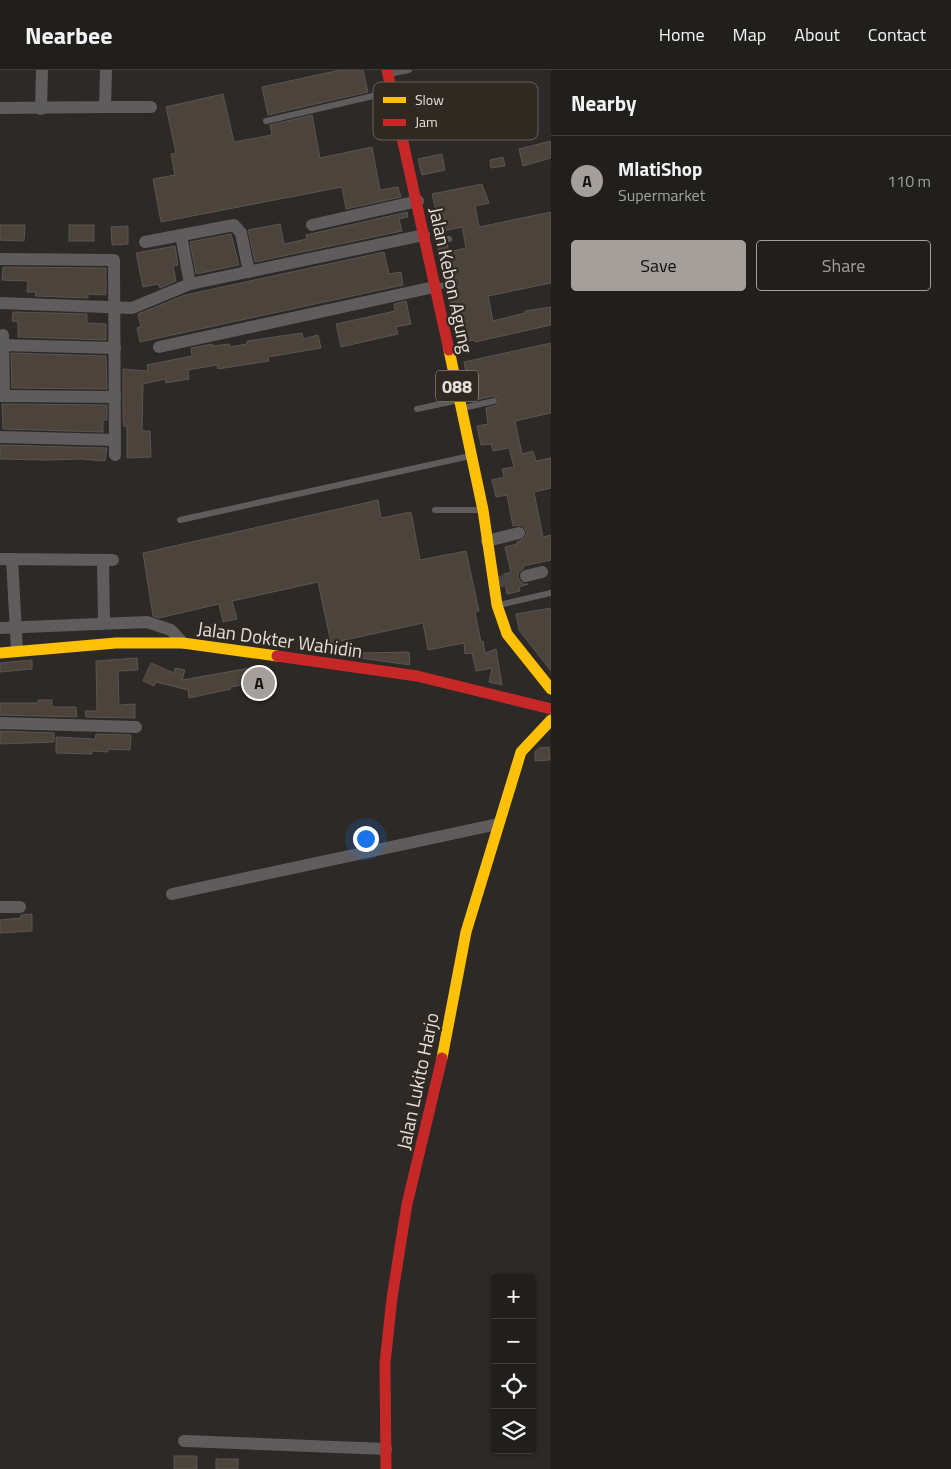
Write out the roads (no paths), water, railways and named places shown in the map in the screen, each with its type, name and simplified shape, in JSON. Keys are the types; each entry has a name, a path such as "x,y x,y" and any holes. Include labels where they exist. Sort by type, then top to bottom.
{"main road":[{"name":"Jalan Kebon Agung","path":"403,140 427,240 434,287 483,510 496,583 497,605 507,634 551,689"},
{"name":"Jalan Dokter Wahidin","path":"0,653 116,643 182,643 418,676 551,709"},
{"name":"Jalan Lukito Harjo","path":"386,1469 385,1362 392,1298 407,1204 436,1086 466,932 521,752 551,720"}],"street":[{"path":"41,109 42,70"},
{"path":"105,107 106,70"},
{"path":"0,108 151,107"},
{"path":"312,225 418,201"},
{"path":"146,242 229,225 238,227 249,272"},
{"path":"181,235 190,284"},
{"path":"0,303 132,308 190,284 427,240"},
{"path":"0,259 114,260 115,455"},
{"path":"159,347 434,287"},
{"path":"115,348 2,342 2,396 115,397"},
{"path":"0,437 115,440"},
{"path":"487,541 519,534"},
{"path":"17,651 6,559 108,560 104,623"},
{"path":"521,577 542,572"},
{"path":"0,628 147,622 162,625 171,630 182,643"},
{"path":"0,723 136,727"},
{"path":"172,894 498,824"},
{"path":"0,907 20,907"},
{"path":"184,1441 386,1449"}],"lane":[{"path":"388,72 409,70"},
{"path":"266,121 373,98"},
{"path":"434,287 455,283"},
{"path":"417,409 494,402"},
{"path":"180,520 471,456"},
{"path":"435,510 483,510"},
{"path":"497,605 551,593"}],"tunnel":[{"path":"499,582 517,578"}],"place":[{"name":"MlatiShop","path":"259,683"}]}
